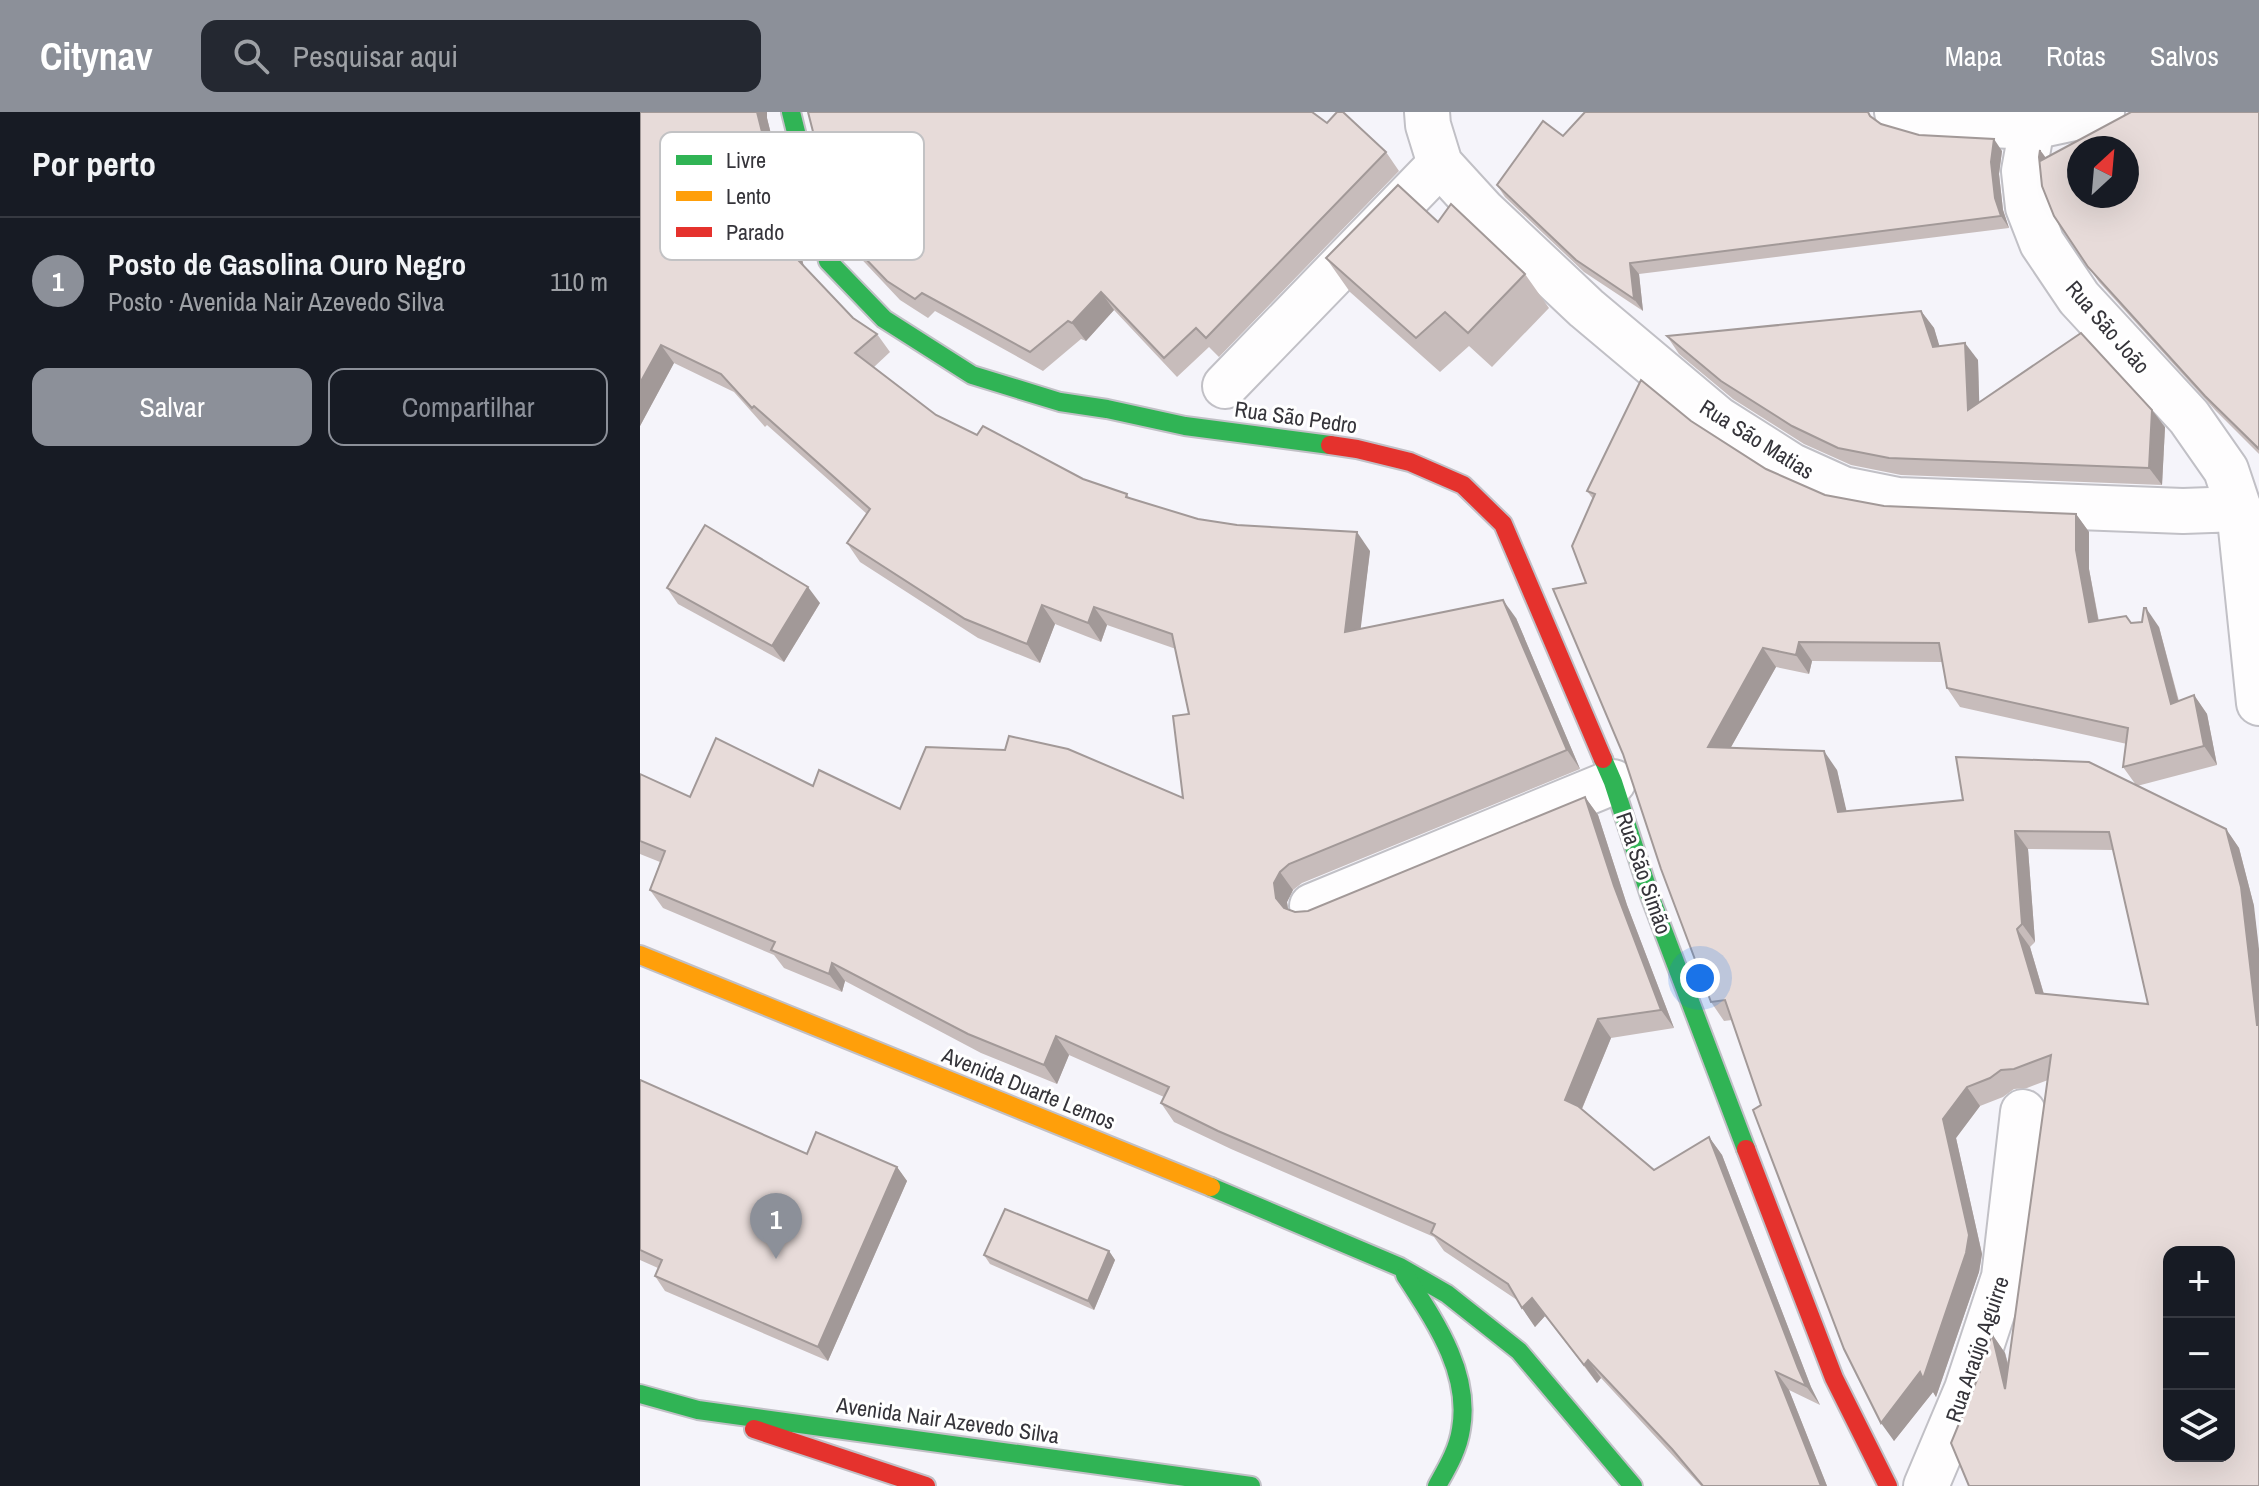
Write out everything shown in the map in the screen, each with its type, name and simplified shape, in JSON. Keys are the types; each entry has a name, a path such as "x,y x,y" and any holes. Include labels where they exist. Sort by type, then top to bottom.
{"street":[{"name":"Rua São Pedro","path":"791,112 796,132"},
{"path":"1897,112 1929,122 2032,127 2102,112"},
{"name":"Rua São João","path":"2032,127 2024,171 2028,207 2042,243 2079,298 2189,417 2226,470 2239,509 2259,703"},
{"path":"1225,386 1425,128"},
{"name":"Rua São Matias","path":"1425,128 1483,211 1586,308 1718,419 1792,466 1843,489 1898,500 2183,511 2239,509"},
{"name":"Rua São Pedro","path":"828,260 884,319 972,375 1060,402 1185,426 1357,449 1410,462 1463,485 1503,524 1613,782"},
{"name":"Rua São Simão","path":"1312,906 1613,782 1650,896 1834,1378 1888,1486"},
{"name":"Avenida Duarte Lemos","path":"640,955 1400,1267 1447,1294 1519,1351 1633,1486"},
{"name":"Rua Araújo Aguirre","path":"1926,1486 1967,1389 2004,1277 2023,1112"},
{"path":"1400,1267 1439,1328 1457,1370 1464,1405 1460,1439 1451,1464 1437,1486"},
{"name":"Avenida Nair Azevedo Silva","path":"640,1394 698,1410 1251,1486"},
{"path":"698,1410 926,1486"}],"building":[{"path":"640,112 757,112 762,132 660,132 660,260 798,260 853,318 877,334 855,353 936,415 977,435 983,426 1083,479 1127,494 1126,497 1198,519 1237,525 1357,532 1345,632 1503,600 1567,750 1289,864 1274,883 1276,898 1284,908 1295,912 1308,911 1585,797 1614,886 1661,1010 1598,1019 1565,1100 1578,1106 1654,1170 1709,1137 1806,1386 1776,1372 1821,1486 1703,1486 1588,1360 1584,1365 1532,1298 1522,1308 1508,1284 1431,1233 1435,1224 1218,1131 1161,1103 1169,1087 1056,1036 1044,1065 968,1034 832,963 829,974 771,950 775,942 650,890 665,851 640,841 640,774 690,797 716,738 813,786 819,770 900,809 926,747 1005,750 1009,736 1068,749 1183,798 1173,716 1189,714 1172,634 1094,607 1088,623 1042,605 1027,644 965,619 847,543 870,509 754,406 752,408 721,374 661,345 640,383"},
{"path":"808,112 1312,112 1327,123 1337,112 1343,112 1386,152 1206,338 1196,328 1164,358 1101,292 1072,323 1068,321 1030,352 922,293 915,299 887,281 867,260 924,260 924,132 813,132"},
{"path":"1585,112 1868,112 1881,124 1919,135 1994,139 1991,162 1995,198 2001,216 1630,263 1634,299 1576,260 1497,185 1543,121 1563,136"},
{"path":"2131,112 2259,112 2259,449 2205,396 2088,267 2054,216 2042,186 2039,157 2040,150 2040,161 2067,146 2067,208 2139,208 2139,136 2086,136"},
{"path":"1398,185 1438,222 1451,204 1525,274 1468,333 1445,312 1416,338 1326,258"},
{"path":"1921,311 1933,347 1965,343 1968,410 2081,333 2152,410 2149,468 1889,458 1838,448 1792,426 1721,381 1667,336"},
{"path":"1641,380 1691,421 1766,469 1825,495 1884,506 2076,514 2076,550 2089,622 2126,616 2131,623 2142,622 2146,608 2171,704 2194,695 2204,746 2123,767 2128,728 1947,688 1939,643 1799,642 1796,655 1763,648 1708,747 1824,751 1838,812 1963,800 1956,757 2089,762 2226,829 2241,887 2259,1025 2259,1486 1969,1486 1951,1443 1992,1334 2005,1389 2051,1055 2014,1069 2001,1070 1967,1087 1943,1119 1969,1235 1966,1253 1923,1379 1920,1372 1881,1423 1844,1349 1753,1110 1761,1105 1725,1000 1711,1002 1661,869 1623,754 1553,589 1586,583 1572,546 1595,494 1587,491","holes":["2015,831 2109,832 2148,1004 2036,993 2017,929 2022,924"]},
{"path":"705,525 808,587 772,646 667,588"},
{"path":"640,1080 807,1154 816,1132 897,1167 818,1347 655,1276 662,1260 640,1250"},
{"path":"1005,1209 1109,1251 1088,1301 984,1255"}],"traffic: fast":[{"path":"791,112 796,132"},
{"path":"828,260 884,319 972,375 1060,402 1185,426 1330,445"},
{"path":"1603,759 1650,896 1746,1149"},
{"path":"1211,1187 1400,1267 1447,1294 1519,1351 1633,1486"},
{"path":"1405,1275 1438,1328 1461,1387 1463,1408 1460,1437 1437,1486"},
{"path":"640,1394 698,1410 1251,1486"}],"traffic: slow":[{"path":"640,955 1211,1187"}],"traffic: jam":[{"path":"1330,445 1410,462 1463,485 1503,524 1603,759"},
{"path":"1746,1149 1834,1378 1888,1486"},
{"path":"754,1429 926,1486"}],"place":[{"name":"Posto de Gasolina Ouro Negro","path":"776,1259"}]}
